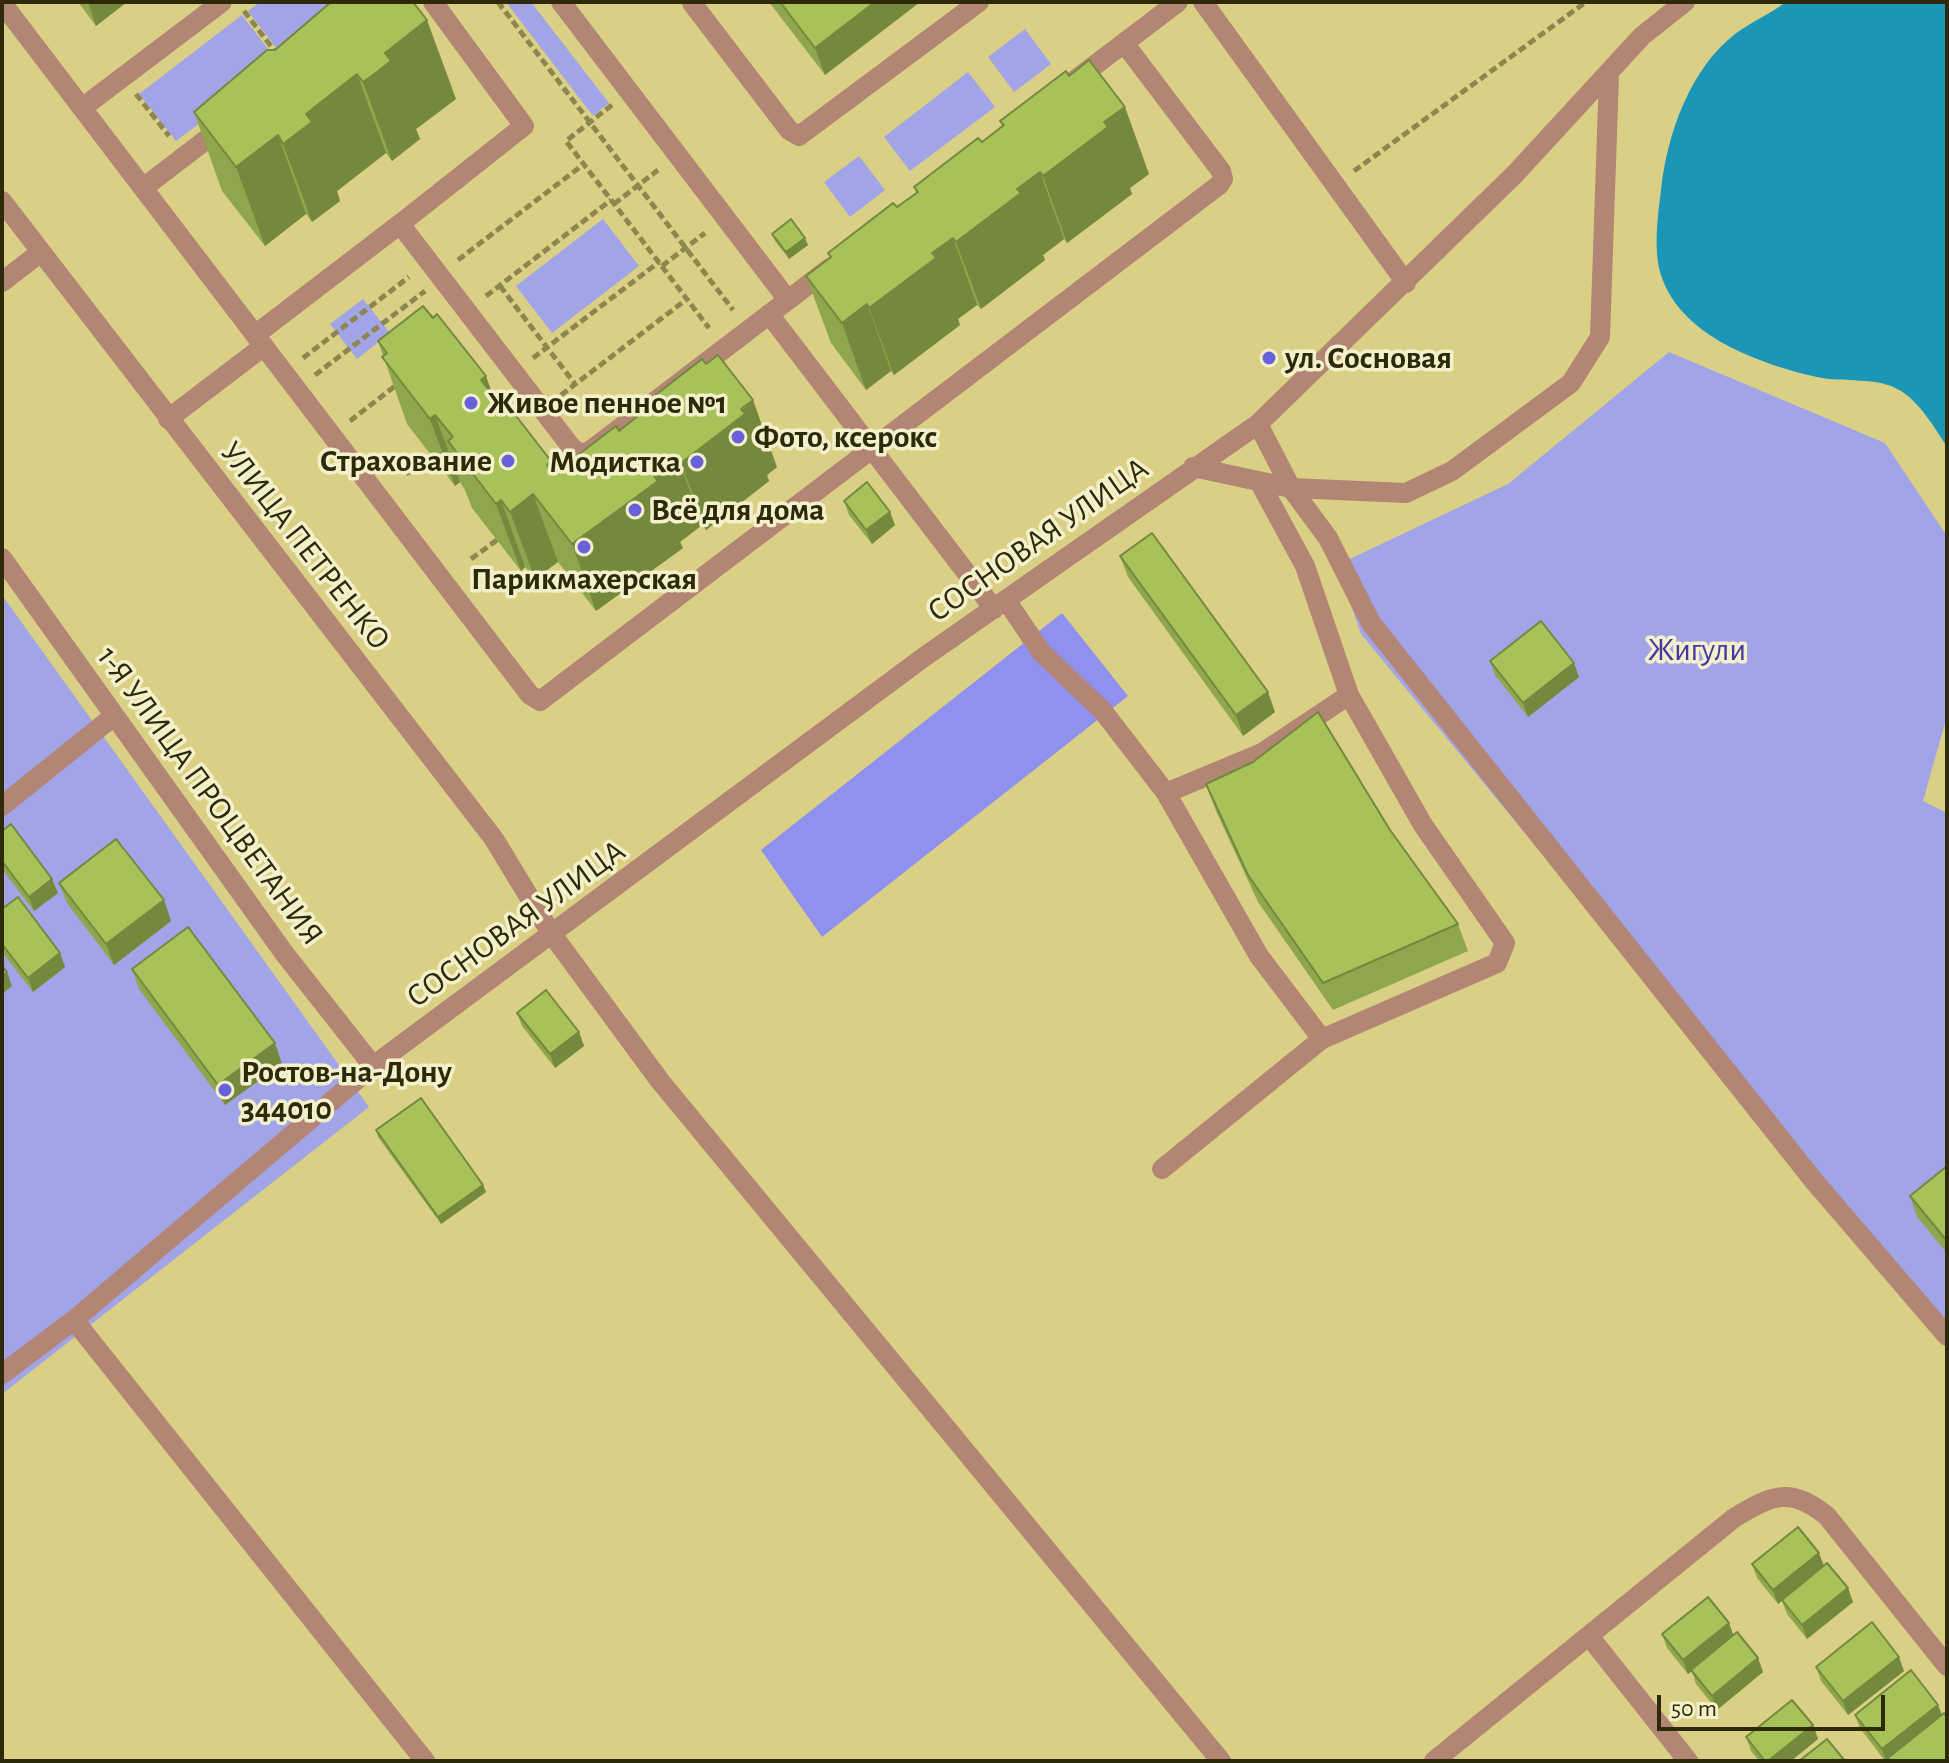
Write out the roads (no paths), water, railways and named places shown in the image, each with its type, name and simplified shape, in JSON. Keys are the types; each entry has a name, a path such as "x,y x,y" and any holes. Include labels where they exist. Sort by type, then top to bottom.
{"street":[{"path":"82,108 222,2"},
{"path":"168,419 400,224 524,126 433,2"},
{"path":"561,2 788,300"},
{"path":"692,3 789,130 799,136 979,2"},
{"path":"1062,91 1178,2"},
{"path":"1203,2 1406,283"},
{"name":"СОСНОВАЯ УЛИЦА","path":"2,1374 74,1320 373,1066 1000,604 1258,424 1406,283 1609,75 1642,36 1685,2"},
{"path":"2,3 530,695 540,701 873,450 1223,179 1124,43"},
{"path":"1193,467 1291,488 1406,493 1452,471 1571,383 1600,337 1609,75"},
{"path":"143,188 244,111"},
{"name":"УЛИЦА ПЕТРЕНКО","path":"2,201 494,839 551,933 660,1081 1221,1761"},
{"path":"400,224 572,448 581,454 590,451 851,251"},
{"path":"2,282 41,252"},
{"path":"769,314 873,450 1000,604 1042,653 1102,710 1166,793 1259,956 1322,1039"},
{"path":"1258,424 1291,488 1328,538 1371,623 1814,1181 1947,1336"},
{"path":"1162,1169 1322,1039 1497,963 1505,943 1423,825 1349,695 1305,566 1260,483"},
{"name":"1-Я УЛИЦА ПРОЦВЕТАНИЯ","path":"2,558 284,953 373,1066"},
{"path":"1166,793 1262,753 1349,695"},
{"path":"2,806 114,716"},
{"path":"74,1320 425,1761"},
{"path":"1434,1761 1734,1518 1763,1500 1785,1495 1807,1500 1827,1516 1947,1666"},
{"path":"1589,1636 1688,1761"}],"place":[{"name":"ул. Сосновая","path":"1269,358"},
{"name":"Живое пенное №1","path":"471,403"},
{"name":"Фото, ксерокс","path":"738,437"},
{"name":"Страхование","path":"508,461"},
{"name":"Модистка","path":"697,462"},
{"name":"Всё для дома","path":"635,510"},
{"name":"Парикмахерская","path":"584,547"},
{"name":"Ростов-на-Дону 344010","path":"225,1090"}],"park label":[{"name":"Жигули","path":"1697,650"}]}
